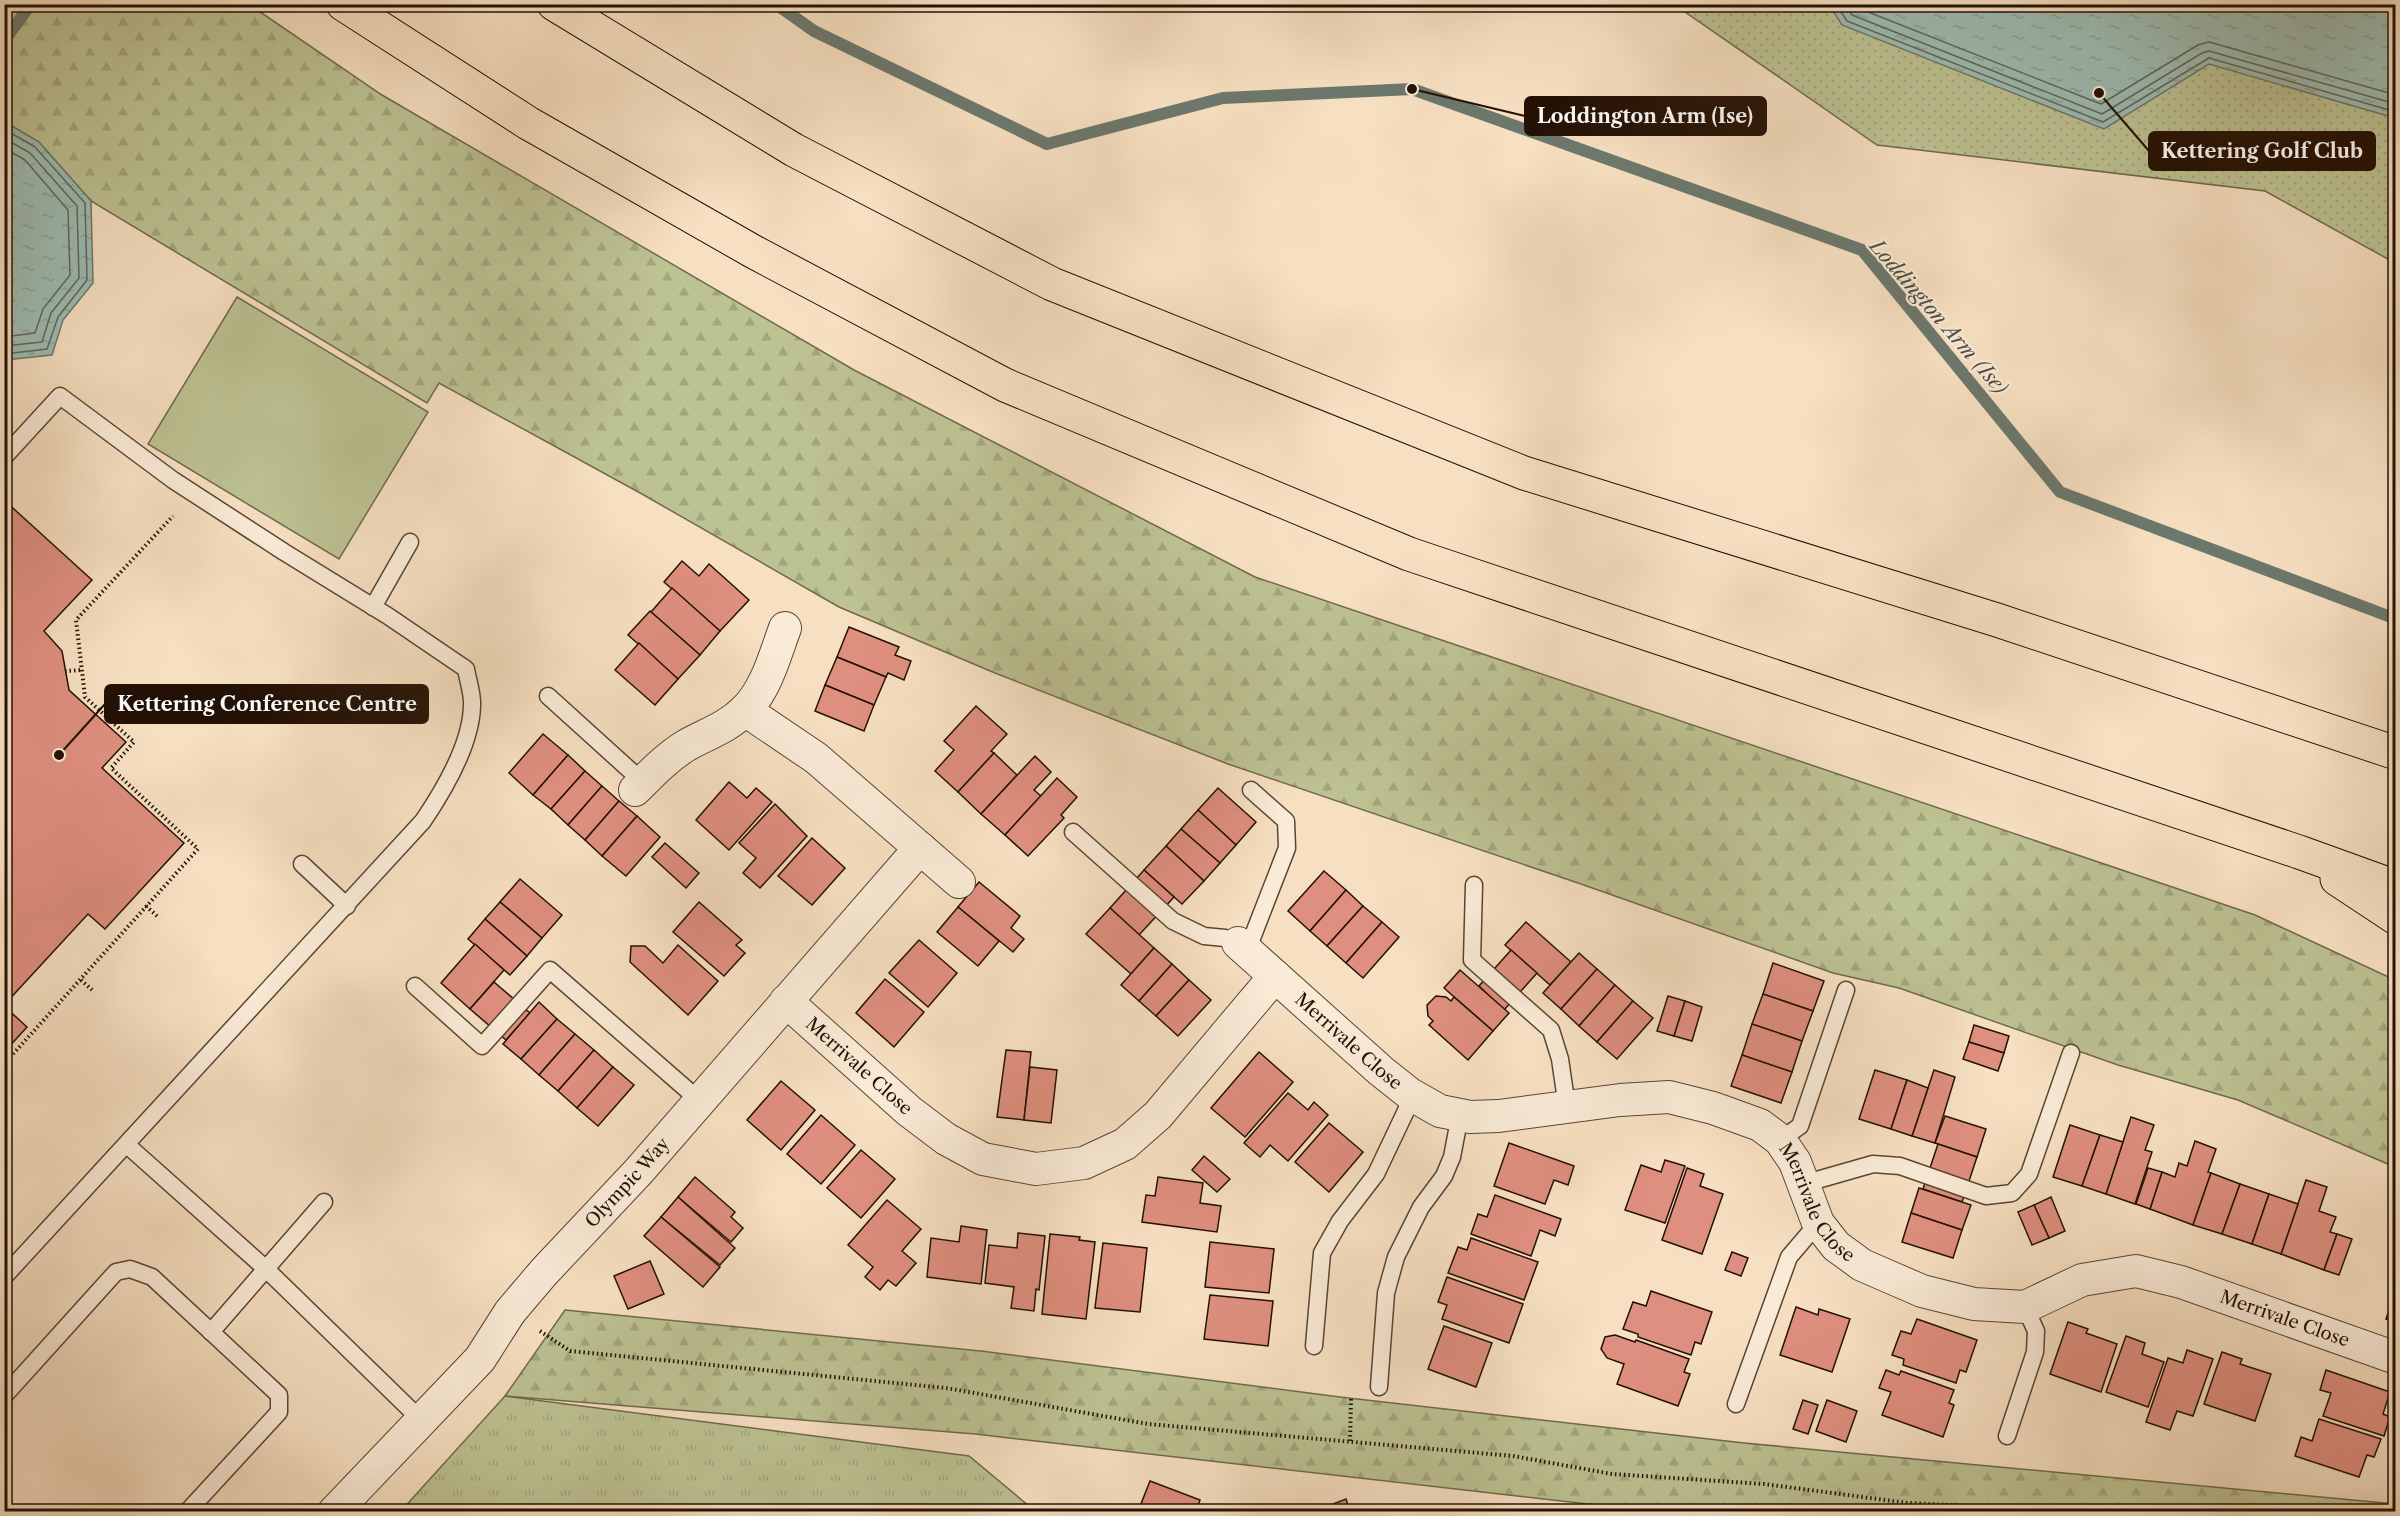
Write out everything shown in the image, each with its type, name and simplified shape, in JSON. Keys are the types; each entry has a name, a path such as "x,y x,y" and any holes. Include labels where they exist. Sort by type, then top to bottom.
{"highway":[{"path":"343,4 528,123 753,252 1005,385 1409,554 2299,852 2396,887"},
{"path":"554,4 794,150 1052,284 1524,473 1997,620 2396,753"},
{"path":"2299,852 2396,918"}],"street":[{"path":"639,786 657,767 685,746 723,728 745,710 753,701 770,670 785,628"},
{"path":"745,710 816,758 959,882"},
{"name":"Olympic Way","path":"334,1512 480,1359 510,1311 639,1172 920,848"},
{"name":"Merrivale Close","path":"1242,947 1381,1071 1413,1096 1440,1111 1460,1115 1499,1116 1620,1100 1669,1097 1713,1108 1760,1125 1780,1140 1795,1162 1818,1223 1836,1246 1862,1265 1922,1291 1974,1304 2025,1307 2082,1280 2136,1271 2181,1282 2396,1358"},
{"name":"Merrivale Close","path":"786,1001 909,1111 946,1139 983,1159 1036,1169 1084,1163 1125,1144 1158,1114 1275,976"}],"lane":[{"path":"4,458 60,396 194,494 436,646 466,669 472,706 465,742 448,784 423,821 4,1277"},
{"path":"373,606 410,542"},
{"path":"548,696 639,786"},
{"path":"1073,832 1173,921 1204,936 1225,938 1242,947 1287,848 1286,821 1251,790"},
{"path":"302,864 347,906"},
{"path":"1474,885 1472,960 1551,1030 1560,1059 1567,1107"},
{"path":"415,986 482,1046 550,970 700,1101"},
{"path":"1780,1140 1800,1126 1846,990"},
{"path":"1803,1184 1873,1164 1900,1166 1986,1196 2012,1193 2029,1174 2071,1053"},
{"path":"1314,1346 1322,1253 1340,1221 1376,1174 1413,1096"},
{"path":"1379,1387 1386,1293 1396,1257 1421,1207 1444,1176 1452,1157 1460,1115"},
{"path":"127,1145 266,1269 421,1420"},
{"path":"211,1332 324,1202"},
{"path":"1736,1404 1789,1257 1818,1223"},
{"path":"4,1396 116,1272 130,1269 152,1276 279,1395 279,1412 186,1512"},
{"path":"2007,1436 2035,1352 2036,1330 2025,1307"}],"path":[{"path":"4,1064 198,849 111,768 134,742 85,697 76,620 194,494"},
{"path":"65,671 82,670"},
{"path":"110,720 129,700"},
{"path":"146,906 158,917"},
{"path":"81,980 92,990"},
{"path":"510,1311 570,1351 946,1388 1148,1424 1513,1456 1612,1474 1764,1484 1908,1503 2033,1509 2048,1512"}],"green space":[{"path":"5,5 250,5 382,95 854,370 1255,577 2255,915 2395,980 2395,1167 2238,1100 2118,1065 1899,988 1833,973 1581,884 1228,764 995,673 839,607 642,494 439,383 427,403 91,201 39,142 5,122"},
{"path":"1675,5 2395,5 2395,263 2265,191 1877,145"},
{"path":"237,297 428,412 339,559 148,444"},
{"path":"565,1310 981,1351 1340,1397 1744,1443 2395,1504 2395,1511 1649,1511 975,1434 505,1396"},
{"path":"505,1396 969,1456 1035,1511 401,1511"}],"water":[{"path":"1829,5 2395,5 2395,118 2209,64 2104,129 1842,25"},
{"path":"5,122 39,142 91,201 93,283 63,320 52,355 5,360"}],"building":[{"path":"4,500 92,580 44,631 62,651 69,690 126,742 102,768 184,843 105,929 88,914 4,1005"},
{"path":"682,561 699,576 709,564 749,600 720,631 664,582"},
{"path":"672,588 720,631 700,655 651,612"},
{"path":"650,611 700,655 678,679 628,635"},
{"path":"849,627 899,647 895,655 911,661 904,680 888,673 886,677 837,657"},
{"path":"639,643 678,679 655,705 615,670"},
{"path":"837,657 886,677 874,705 825,685"},
{"path":"825,685 874,705 864,731 815,711"},
{"path":"976,706 1007,734 991,751 994,753 958,792 935,771 954,750 944,741"},
{"path":"543,734 568,755 533,795 509,773"},
{"path":"994,753 1017,775 981,814 958,792"},
{"path":"568,755 585,771 551,809 533,795"},
{"path":"1035,756 1051,772 1034,790 1041,796 1005,835 981,814"},
{"path":"585,771 602,786 568,825 551,809"},
{"path":"1057,778 1077,797 1061,815 1064,818 1028,856 1005,835"},
{"path":"729,782 747,798 756,788 772,802 729,850 696,820"},
{"path":"602,786 619,801 585,840 568,825"},
{"path":"1218,788 1256,822 1236,845 1198,810"},
{"path":"619,801 637,816 602,856 585,840"},
{"path":"775,804 807,836 760,888 743,873 756,858 739,843"},
{"path":"1198,810 1236,845 1220,863 1181,829"},
{"path":"637,816 660,837 626,876 602,856"},
{"path":"1181,829 1220,863 1204,881 1166,846"},
{"path":"812,838 845,868 812,905 778,876"},
{"path":"665,843 699,873 686,888 652,857"},
{"path":"1166,846 1204,881 1182,904 1144,870"},
{"path":"1144,870 1174,897 1139,935 1110,908"},
{"path":"1324,871 1346,890 1310,931 1288,911"},
{"path":"520,879 562,915 542,938 500,902"},
{"path":"979,882 1020,916 1011,928 1024,939 1013,952 958,907"},
{"path":"1346,890 1363,906 1327,946 1310,931"},
{"path":"500,902 542,938 527,956 485,919"},
{"path":"699,902 742,940 736,945 745,953 724,976 673,932"},
{"path":"1363,906 1382,922 1346,963 1327,946"},
{"path":"958,907 999,941 978,966 937,932"},
{"path":"1110,908 1154,948 1131,974 1086,934"},
{"path":"485,919 527,956 510,975 468,939"},
{"path":"1382,922 1399,937 1363,978 1346,963"},
{"path":"1526,922 1571,962 1550,985 1505,945"},
{"path":"919,940 957,973 928,1007 889,973"},
{"path":"475,944 504,970 470,1009 441,983"},
{"path":"678,945 718,981 688,1015 630,962 631,946 645,946 663,963"},
{"path":"1154,948 1172,964 1139,1001 1121,985"},
{"path":"1511,950 1537,973 1504,1010 1479,986"},
{"path":"1579,953 1597,969 1561,1009 1543,993"},
{"path":"1773,963 1824,981 1813,1011 1763,994"},
{"path":"1172,964 1189,980 1156,1016 1139,1001"},
{"path":"1597,969 1615,985 1579,1026 1561,1009"},
{"path":"1460,970 1509,1013 1493,1031 1444,988"},
{"path":"885,979 924,1012 894,1047 856,1013"},
{"path":"1189,980 1211,1000 1178,1036 1156,1016"},
{"path":"494,982 530,1013 506,1040 470,1009"},
{"path":"1615,985 1633,1001 1597,1042 1579,1026"},
{"path":"1763,994 1813,1011 1802,1041 1752,1024"},
{"path":"1436,996 1446,997 1451,1001 1454,997 1493,1031 1468,1060 1429,1025 1433,1021 1428,1016 1427,1005"},
{"path":"1668,996 1685,1001 1674,1036 1657,1031"},
{"path":"1633,1001 1653,1018 1617,1059 1597,1042"},
{"path":"1685,1001 1702,1007 1692,1041 1674,1036"},
{"path":"539,1002 557,1019 521,1059 503,1044"},
{"path":"4,1006 27,1027 6,1050 4,1049"},
{"path":"557,1019 575,1034 539,1075 521,1059"},
{"path":"1752,1024 1802,1041 1792,1072 1742,1055"},
{"path":"1974,1025 2009,1036 2004,1053 1969,1042"},
{"path":"575,1034 594,1050 558,1091 539,1075"},
{"path":"1969,1042 2004,1053 1998,1071 1963,1059"},
{"path":"594,1050 613,1067 577,1108 558,1091"},
{"path":"1006,1050 1031,1052 1024,1120 997,1117"},
{"path":"1259,1052 1293,1082 1245,1137 1211,1108"},
{"path":"1742,1055 1792,1072 1781,1103 1731,1086"},
{"path":"613,1067 634,1085 598,1126 577,1108"},
{"path":"1030,1067 1057,1070 1051,1123 1024,1120"},
{"path":"1875,1070 1907,1080 1891,1129 1859,1119"},
{"path":"1934,1070 1955,1077 1935,1143 1912,1136"},
{"path":"1907,1080 1928,1088 1912,1136 1891,1129"},
{"path":"781,1081 815,1110 781,1150 747,1120"},
{"path":"1288,1093 1308,1110 1314,1102 1328,1115 1288,1161 1270,1145 1260,1157 1244,1143"},
{"path":"821,1115 855,1145 821,1184 787,1154"},
{"path":"1945,1116 1986,1129 1977,1157 1935,1143"},
{"path":"2131,1117 2154,1125 2145,1150 2152,1152 2135,1204 2106,1194"},
{"path":"1329,1123 1363,1152 1329,1192 1295,1162"},
{"path":"2070,1125 2100,1135 2082,1186 2053,1177"},
{"path":"2100,1135 2123,1142 2106,1194 2082,1186"},
{"path":"2195,1141 2216,1149 2208,1172 2211,1173 2193,1225 2150,1209 2162,1172 2175,1177 2179,1163 2187,1166"},
{"path":"1509,1143 1574,1166 1568,1185 1554,1180 1545,1204 1494,1186"},
{"path":"1938,1144 1977,1157 1962,1202 1923,1189"},
{"path":"861,1150 895,1179 861,1218 827,1188"},
{"path":"1204,1156 1230,1179 1217,1192 1192,1170"},
{"path":"1665,1160 1685,1166 1665,1223 1625,1210 1641,1165 1661,1172"},
{"path":"1687,1168 1704,1174 1700,1186 1723,1194 1702,1254 1662,1240"},
{"path":"2148,1168 2162,1172 2150,1209 2136,1204"},
{"path":"2211,1173 2240,1184 2222,1234 2193,1225"},
{"path":"695,1177 735,1212 731,1217 743,1228 731,1242 678,1197"},
{"path":"1158,1177 1203,1183 1200,1203 1221,1206 1217,1232 1142,1222 1146,1195 1155,1196"},
{"path":"2306,1180 2327,1187 2319,1211 2336,1217 2330,1232 2337,1234 2324,1270 2281,1254"},
{"path":"2240,1184 2269,1194 2252,1244 2222,1234"},
{"path":"1919,1188 1971,1205 1962,1230 1911,1213"},
{"path":"2269,1194 2298,1204 2281,1254 2252,1244"},
{"path":"1495,1195 1561,1219 1555,1236 1540,1230 1531,1256 1471,1234 1478,1214 1487,1217"},
{"path":"678,1197 735,1248 720,1265 661,1217"},
{"path":"2051,1197 2065,1231 2049,1238 2034,1205"},
{"path":"887,1200 921,1229 902,1251 916,1263 896,1286 888,1280 880,1290 865,1277 873,1267 848,1245"},
{"path":"2034,1205 2049,1238 2032,1245 2018,1212"},
{"path":"1911,1213 1962,1230 1953,1258 1902,1242"},
{"path":"661,1217 720,1267 703,1287 644,1236"},
{"path":"961,1226 987,1230 981,1284 927,1277 931,1238 959,1242"},
{"path":"1018,1233 1045,1236 1039,1290 1036,1289 1034,1311 1011,1308 1014,1287 985,1283 989,1245 1017,1248"},
{"path":"1050,1234 1080,1237 1079,1240 1095,1242 1086,1319 1042,1314"},
{"path":"2337,1234 2352,1239 2339,1275 2324,1270"},
{"path":"1471,1238 1538,1262 1524,1300 1448,1273 1458,1247 1467,1250"},
{"path":"1210,1242 1274,1249 1269,1293 1205,1287"},
{"path":"1103,1243 1147,1248 1140,1312 1095,1308"},
{"path":"1732,1252 1748,1258 1741,1276 1725,1270"},
{"path":"650,1261 664,1294 628,1309 614,1276"},
{"path":"1447,1277 1523,1304 1509,1343 1442,1319 1447,1305 1438,1302"},
{"path":"1651,1291 1712,1312 1701,1344 1695,1342 1691,1355 1638,1337 1638,1334 1623,1329 1633,1302 1646,1306"},
{"path":"2396,1294 2396,1323 2386,1319"},
{"path":"1210,1295 1273,1301 1268,1346 1204,1339"},
{"path":"1796,1307 1818,1315 1819,1309 1850,1319 1832,1372 1780,1355"},
{"path":"1917,1319 1977,1340 1966,1372 1960,1370 1956,1383 1903,1365 1904,1359 1892,1355 1901,1331 1911,1334"},
{"path":"2068,1322 2088,1329 2086,1333 2117,1344 2101,1392 2050,1374"},
{"path":"1444,1326 1492,1343 1476,1387 1428,1369"},
{"path":"1615,1335 1689,1359 1684,1372 1690,1374 1678,1406 1617,1384 1624,1364 1607,1358 1601,1349 1605,1337"},
{"path":"2126,1336 2145,1343 2142,1354 2164,1362 2148,1407 2106,1392"},
{"path":"2187,1350 2213,1359 2193,1416 2177,1411 2170,1430 2146,1422 2168,1358 2183,1363"},
{"path":"2222,1352 2242,1359 2240,1364 2271,1374 2255,1421 2204,1404"},
{"path":"1886,1370 1899,1375 1901,1371 1954,1390 1949,1403 1954,1405 1943,1437 1882,1415 1891,1392 1879,1388"},
{"path":"2326,1370 2390,1392 2383,1414 2390,1417 2384,1436 2323,1416 2331,1393 2320,1390"},
{"path":"1803,1400 1818,1405 1808,1434 1793,1429"},
{"path":"1827,1400 1857,1411 1846,1442 1816,1431"},
{"path":"2319,1419 2381,1439 2374,1457 2367,1455 2359,1477 2295,1456 2301,1437 2312,1441"},
{"path":"1150,1481 1200,1500 1196,1512 1144,1512 1139,1509"},
{"path":"1346,1499 1350,1512 1320,1512 1320,1509"}],"waterway":[{"name":"Loddington Arm (Ise)","path":"4,41 31,4"},
{"name":"Loddington Arm (Ise)","path":"776,4 814,31 1047,144 1223,98 1412,89 1862,250 2060,492 2396,619"}],"place":[{"name":"Loddington Arm (Ise)","path":"1412,89"},
{"name":"Kettering Golf Club","path":"2099,93"},
{"name":"Kettering Conference Centre","path":"59,755"}]}
